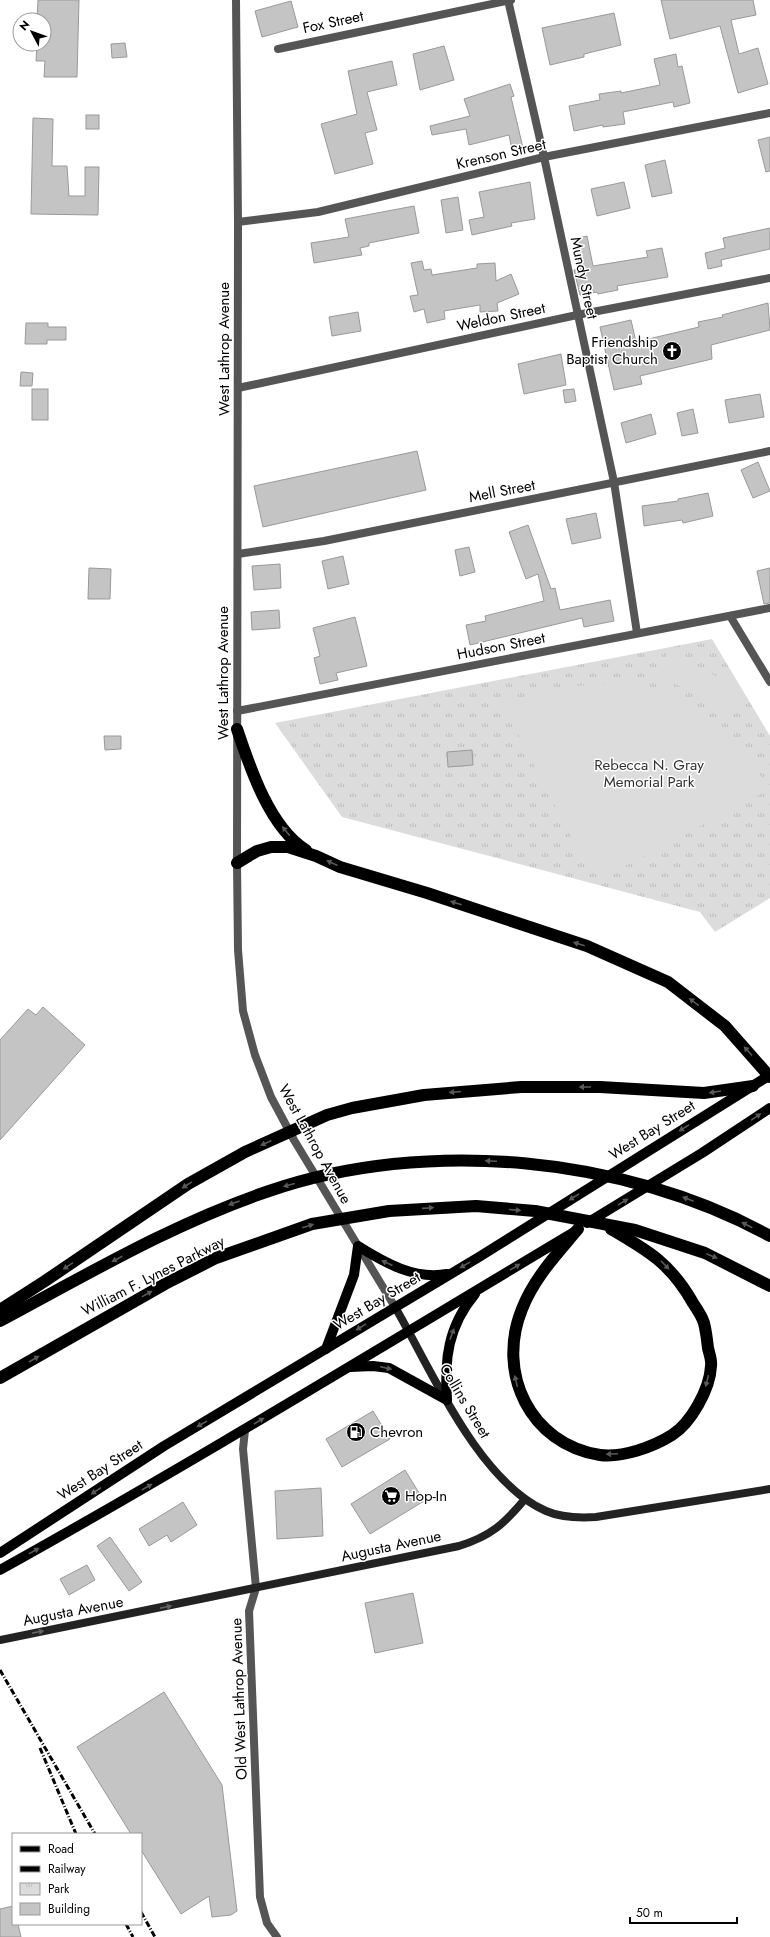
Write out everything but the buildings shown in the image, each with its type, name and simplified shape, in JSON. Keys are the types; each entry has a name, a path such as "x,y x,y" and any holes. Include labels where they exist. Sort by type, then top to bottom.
{"highway":[{"path":"237,729 252,773 270,809 299,846 340,867 427,893 587,946 668,982 725,1026 770,1076"},
{"path":"237,863 258,851 271,847 288,847 316,856"},
{"path":"0,1310 46,1281 188,1184 245,1152 327,1115 352,1108 424,1095 521,1087 600,1087 704,1094 753,1086"},
{"name":"William F. Lynes Parkway","path":"0,1321 152,1240 214,1211 271,1190 340,1173 382,1166 437,1160 530,1163 638,1183 724,1213 770,1236"},
{"name":"William F. Lynes Parkway","path":"0,1378 165,1284 216,1258 312,1224 389,1210 476,1206 535,1211 603,1225 634,1236"},
{"path":"578,1229 544,1271 531,1290 522,1309 515,1331 513,1352 514,1371 519,1393 532,1414 551,1434 574,1447 601,1455 632,1454 672,1435 696,1410 706,1388 711,1366 704,1322 681,1282 634,1236"},
{"path":"634,1236 705,1253 770,1286"}],"main road":[{"name":"West Bay Street","path":"0,1553 164,1446 451,1273 770,1076"},
{"path":"0,1570 122,1502 245,1430 702,1153 770,1108"},
{"path":"326,1349 354,1275 358,1246 379,1259 405,1270 438,1276 451,1273"},
{"path":"447,1400 445,1375 451,1336 463,1310 481,1287"},
{"name":"Collins Street","path":"394,1307 447,1400 488,1465 525,1499"},
{"path":"347,1368 373,1366 389,1368 447,1400"},
{"path":"525,1499 547,1512 562,1516 596,1517 770,1488"},
{"name":"Augusta Avenue","path":"0,1640 459,1546 476,1540 501,1526 525,1499"}],"street":[{"name":"West Lathrop Avenue","path":"236,0 238,222 237,863 238,950 243,1010 255,1055 271,1097 291,1134 394,1307"},
{"name":"Fox Street","path":"278,49 509,0"},
{"name":"Mundy Street","path":"509,0 614,482 637,633"},
{"name":"Krenson Street","path":"238,222 318,212 544,157 770,113"},
{"name":"Weldon Street","path":"238,388 577,315 770,278"},
{"name":"Mell Street","path":"238,554 324,541 770,451"},
{"name":"Hudson Street","path":"237,711 770,608"},
{"path":"730,616 770,682"},
{"name":"Old West Lathrop Avenue","path":"245,1430 243,1449 256,1588 249,1611 260,1896 267,1923 277,1937"}],"green space":[{"name":"Rebecca N. Gray Memorial Park","path":"712,639 770,736 770,898 715,932 700,912 342,817 275,723"},
{"path":"669,651 743,691 731,713 656,674"},
{"path":"623,682 647,687 674,696 706,718 741,748 770,789 608,875 588,870 503,705 553,688"}],"railway":[{"path":"0,1670 94,1833"},
{"path":"40,1748 76,1833"},
{"path":"142,1914 155,1937"},
{"path":"127,1925 133,1937"}],"place":[{"name":"Friendship Baptist Church","path":"672,351"},
{"name":"Chevron","path":"356,1432"},
{"name":"Hop-In","path":"391,1496"}]}
